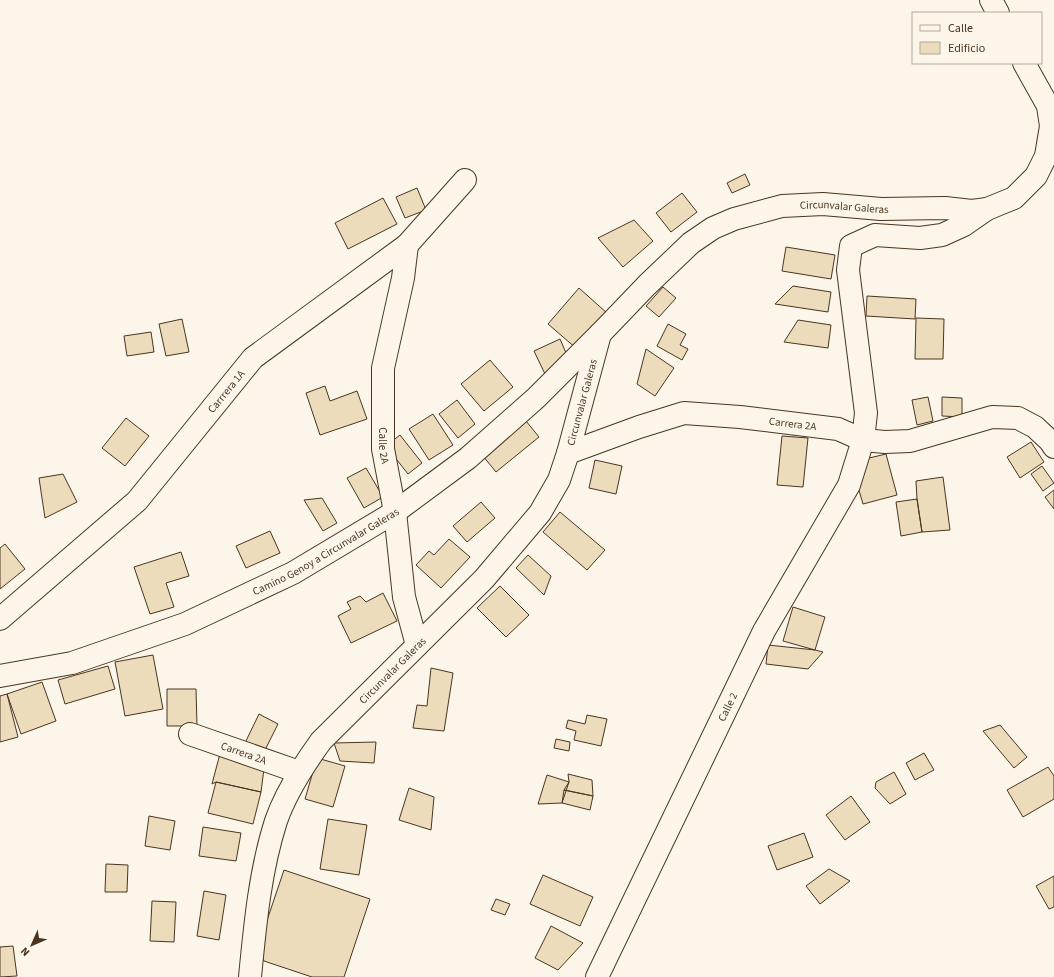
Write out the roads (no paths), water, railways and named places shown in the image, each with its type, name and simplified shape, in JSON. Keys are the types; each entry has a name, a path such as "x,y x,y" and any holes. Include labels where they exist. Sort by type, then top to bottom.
{"street":[{"path":"991,0 997,12"},
{"name":"Circunvalar Galeras","path":"250,977 256,912 267,856 276,820 299,772 321,741 484,579 540,513 559,480 568,453 600,334 647,285 692,243 713,228 734,219 782,206 824,204 881,209 945,208 972,212 987,209 1014,198 1036,176 1046,156 1051,126 1048,106 1025,64"},
{"name":"Carrrera 1A","path":"0,618 137,501 253,358 407,245 465,180"},
{"name":"Calle 2","path":"597,977 764,630 849,485 863,440 866,414 853,296 848,270 851,246 875,235 920,238 942,235 964,225 987,209"},
{"name":"Calle 2A","path":"407,245 403,278 383,368 383,449 395,512 404,597 417,645"},
{"name":"Camino Genoy a Circunvalar Galeras","path":"0,676 72,663 185,624 293,573 395,512 479,448 536,398 600,334"},
{"name":"Carrera 2A","path":"568,453 639,427 684,413 740,417 838,429 863,440 885,442 910,440 992,417 1018,418 1035,427 1050,441 1054,447"},
{"name":"Carrera 2A","path":"190,734 299,772"}]}
